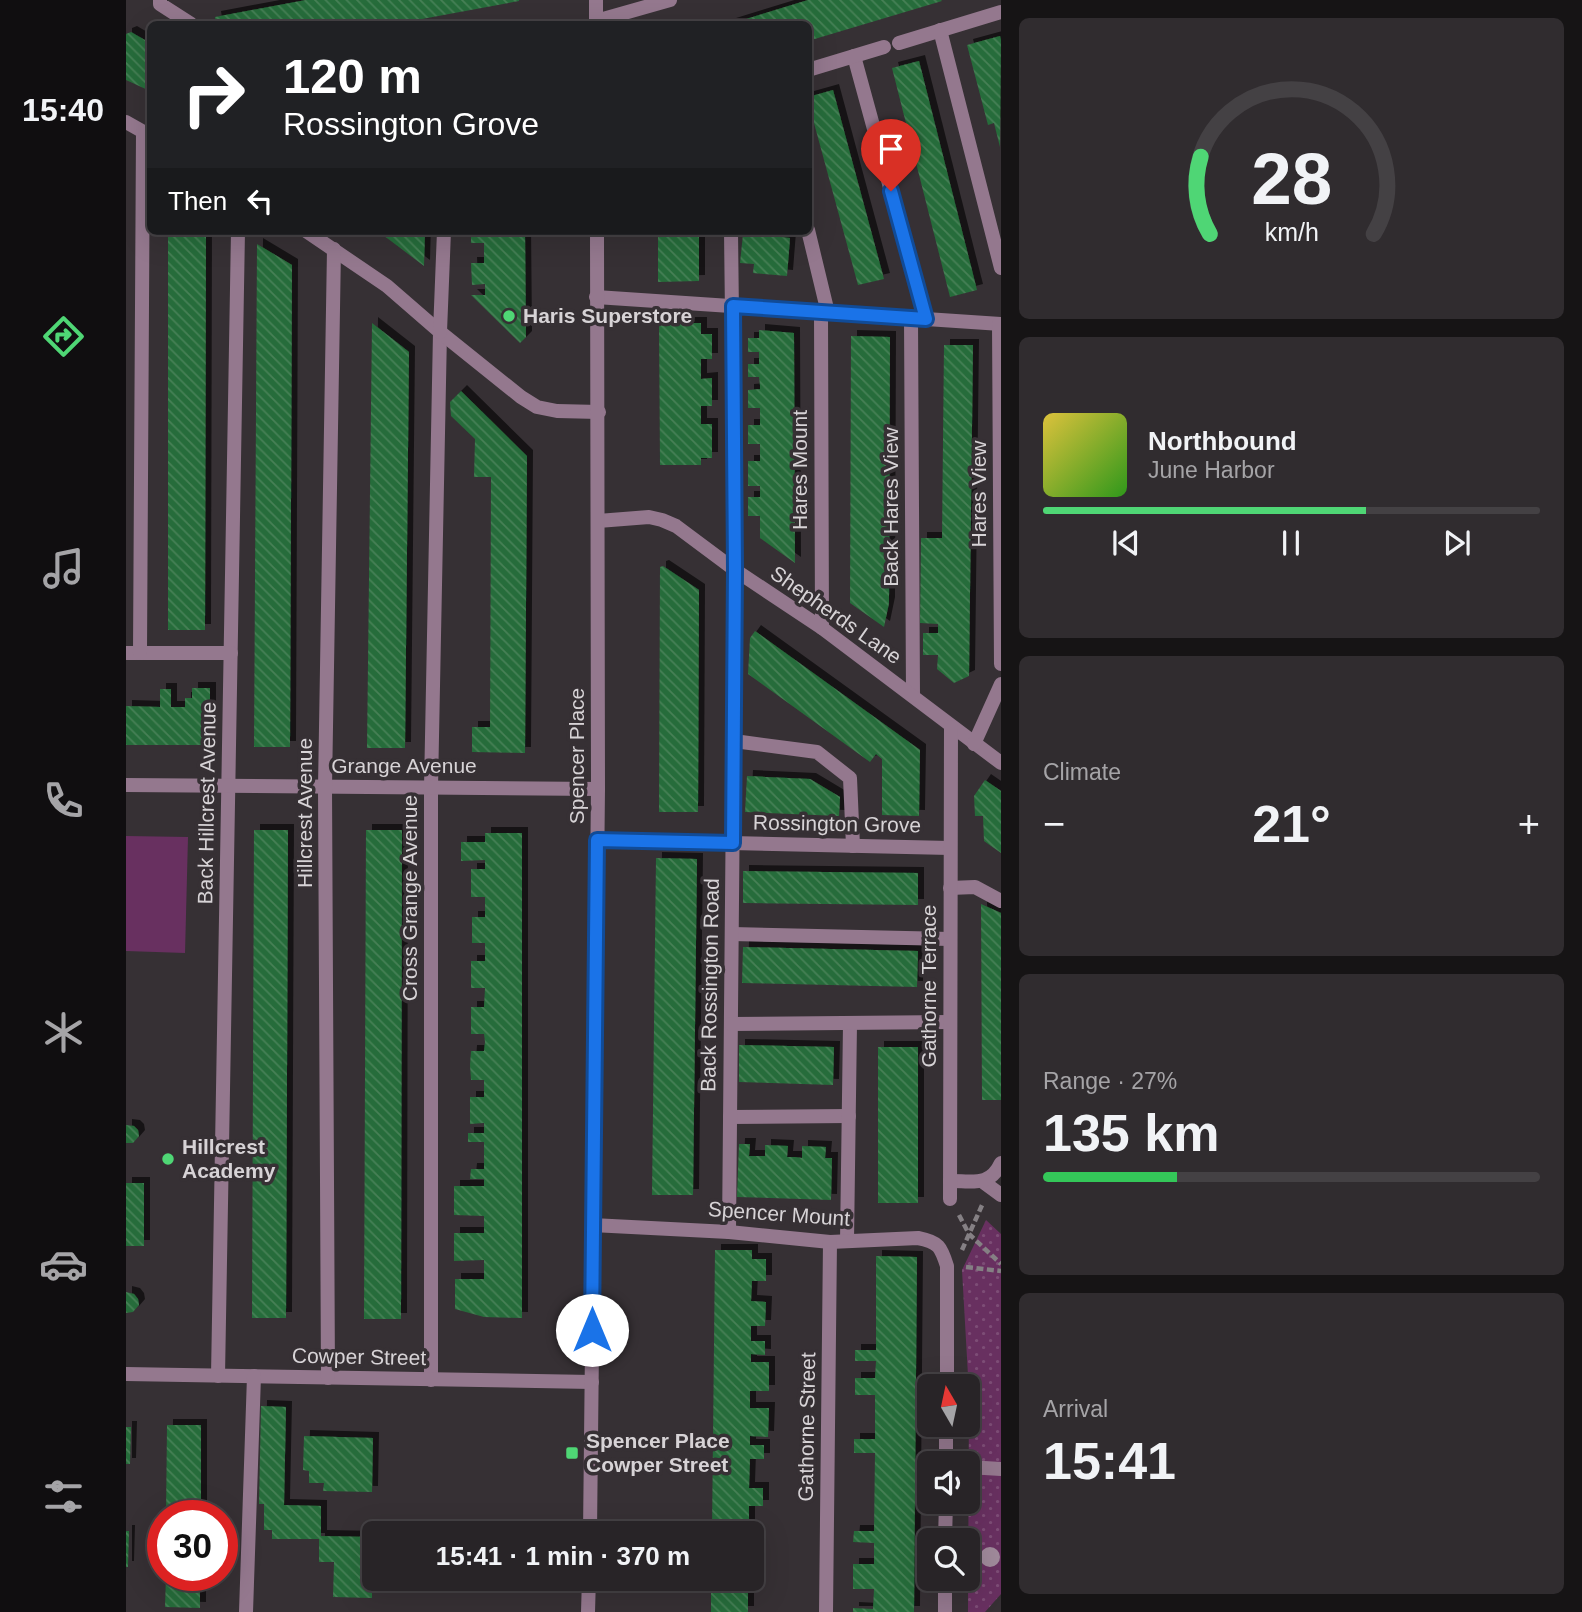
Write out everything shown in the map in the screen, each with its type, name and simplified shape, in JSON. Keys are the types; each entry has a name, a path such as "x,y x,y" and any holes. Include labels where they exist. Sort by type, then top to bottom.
{"street":[{"path":"160,0 160,4 186,21"},
{"path":"596,0 596,21"},
{"path":"602,21 670,0"},
{"path":"899,43 1001,12"},
{"path":"940,30 1001,268"},
{"path":"812,69 884,47"},
{"name":"Back Hares View","path":"854,56 918,319 913,695"},
{"path":"126,122 147,134 133,653 231,653"},
{"name":"Back Hillcrest Avenue","path":"219,1376 238,235"},
{"path":"312,235 387,286 520,397 537,407 556,411 598,412"},
{"name":"Cross Grange Avenue","path":"430,1380 431,788 444,235"},
{"name":"Spencer Place","path":"590,1521 598,789 597,235"},
{"name":"Back Rossington Road","path":"729,1232 735,570 731,235"},
{"name":"Hares Mount","path":"809,235 825,313 822,628"},
{"name":"Hillcrest Avenue","path":"328,1378 325,787 334,249"},
{"path":"596,297 1000,324"},
{"name":"Hares View","path":"1000,324 1001,664"},
{"name":"Shepherds Lane","path":"598,521 649,517 676,526 735,570 822,628 1001,763"},
{"path":"974,744 1001,684"},
{"name":"Gathorne Terrace","path":"950,1199 951,727"},
{"path":"734,741 817,752 850,778 853,846"},
{"name":"Grange Avenue","path":"126,785 598,789"},
{"name":"Rossington Grove","path":"597,840 950,848"},
{"path":"950,888 975,887 1001,901"},
{"path":"732,934 950,939"},
{"path":"731,1024 950,1022"},
{"path":"847,1241 850,1024"},
{"path":"730,1117 849,1116"},
{"path":"950,1181 991,1188 1001,1163"},
{"name":"Spencer Mount","path":"592,1225 729,1232 830,1242 918,1238 931,1240 941,1248 947,1266"},
{"name":"Gathorne Street","path":"826,1612 830,1242"},
{"path":"947,1266 947,1374"},
{"name":"Cowper Street","path":"126,1374 592,1382"},
{"path":"246,1612 254,1376"},
{"path":"980,1468 1001,1469"},
{"path":"588,1612 589,1591"},
{"path":"945,1591 945,1612"}],"path":[{"path":"947,1266 961,1253 991,1188"},
{"path":"950,1199 970,1234 1001,1264"},
{"path":"947,1266 1001,1271"}],"shaded area":[{"path":"126,836 188,837 185,953 126,951"},
{"path":"986,1220 1001,1234 1001,1594 985,1612 968,1612 968,1591 980,1591 980,1528 968,1528 968,1514 980,1514 980,1451 969,1451 969,1437 980,1437 980,1374 968,1374 962,1270"}],"building":[{"path":"306,0 519,0 411,21 216,21 215,17"},
{"path":"808,0 942,1 812,40 812,21 740,21"},
{"path":"131,32 147,41 147,90 126,80 126,34"},
{"path":"1000,36 1000,147 994,123 988,125 967,45"},
{"path":"919,61 977,290 950,297 892,68"},
{"path":"833,90 884,279 858,285 812,116 812,96"},
{"path":"168,235 206,235 205,630 168,630"},
{"path":"382,235 425,235 424,266"},
{"path":"471,235 525,235 526,337 520,343 471,295 485,295 485,284 472,285 471,263 484,263 484,243 471,243"},
{"path":"658,235 699,235 699,281 658,282"},
{"path":"743,235 790,238 787,276 753,273 754,264 740,263"},
{"path":"257,244 292,265 290,747 254,747"},
{"path":"372,323 409,352 405,748 367,748"},
{"path":"659,323 701,323 701,334 712,334 712,359 701,359 701,379 712,378 712,406 701,406 701,424 712,424 712,458 701,458 701,465 660,465"},
{"path":"759,330 794,333 795,563 760,538 760,516 748,516 748,497 760,497 760,486 748,486 748,461 760,461 760,444 748,444 748,425 760,425 760,408 748,408 748,390 760,389 760,385 759,377 748,377 748,364 759,364 759,352 748,352 748,338 759,338"},
{"path":"851,336 890,337 889,603 884,627 850,603"},
{"path":"944,345 973,345 969,676 954,683 937,669 938,655 923,655 923,633 938,633 938,624 920,623 921,538 942,538"},
{"path":"461,391 527,456 525,753 472,752 472,727 490,727 491,477 474,477 475,439 451,416 450,402"},
{"path":"663,566 699,590 698,812 659,812 660,567"},
{"path":"755,631 920,750 919,816 882,815 882,759 876,754 870,762 748,674 750,638"},
{"path":"192,688 210,688 210,745 126,745 126,706 160,707 160,689 171,689 171,707 185,707 185,698 192,698"},
{"path":"747,776 810,779 840,797 839,816 745,812"},
{"path":"985,780 1001,791 1001,853 984,841 983,816 975,816 974,796"},
{"path":"254,830 288,830 286,1318 252,1318"},
{"path":"366,830 402,830 401,1319 364,1319"},
{"path":"485,833 522,833 522,1318 484,1317 455,1309 455,1279 484,1279 484,1260 454,1261 454,1233 484,1233 484,1216 454,1215 454,1186 484,1186 484,1179 470,1179 471,1169 484,1169 484,1142 468,1142 468,1133 484,1133 484,1123 470,1124 470,1097 484,1097 484,1080 471,1080 470,1065 471,1051 484,1051 485,1042 484,1034 471,1034 471,1007 484,1007 485,988 471,988 471,961 485,961 485,943 472,943 472,917 485,917 485,897 471,897 471,869 485,869 485,860 461,861 461,842 485,842"},
{"path":"656,858 697,859 693,1195 652,1195"},
{"path":"743,871 918,873 918,905 743,903"},
{"path":"981,904 1001,913 1001,1100 982,1100"},
{"path":"743,947 918,951 917,987 742,983"},
{"path":"739,1045 834,1047 833,1085 739,1082"},
{"path":"878,1047 918,1047 918,1203 878,1203"},
{"path":"126,1125 134,1126 138,1130 139,1136 133,1143 126,1143"},
{"path":"739,1144 750,1144 749,1156 765,1156 765,1145 788,1146 787,1157 802,1158 802,1146 826,1147 825,1158 832,1158 831,1200 737,1197"},
{"path":"126,1183 144,1183 144,1246 126,1246"},
{"path":"715,1250 752,1250 752,1259 766,1259 766,1281 752,1281 751,1301 766,1302 765,1326 751,1326 751,1341 765,1341 765,1355 751,1354 751,1362 769,1362 769,1391 750,1391 750,1408 769,1408 768,1437 750,1436 750,1445 764,1445 764,1459 750,1459 749,1488 763,1488 763,1506 749,1506 749,1521 712,1521"},
{"path":"876,1256 917,1257 914,1612 853,1612 853,1608 873,1609 874,1589 853,1589 853,1564 874,1564 874,1543 853,1542 854,1531 874,1531 875,1453 854,1453 854,1439 875,1439 875,1395 855,1395 855,1378 875,1378 876,1361 855,1361 855,1350 876,1350"},
{"path":"126,1292 134,1294 138,1299 139,1305 133,1312 126,1313"},
{"path":"261,1406 286,1407 284,1505 321,1506 321,1536 362,1537 362,1591 372,1591 372,1598 333,1597 334,1562 319,1562 319,1539 272,1539 272,1530 264,1530 264,1504 259,1504"},
{"path":"167,1425 201,1425 201,1500 166,1500"},
{"path":"126,1427 131,1427 130,1464 126,1464"},
{"path":"304,1436 373,1438 372,1492 323,1491 324,1483 309,1483 309,1471 303,1470"},
{"path":"126,1531 129,1531 128,1567 126,1567"},
{"path":"166,1591 200,1591 200,1608 165,1607"},
{"path":"711,1591 748,1591 748,1612 711,1612"}],"place":[{"name":"Haris Superstore","path":"509,316"},
{"name":"Hillcrest Academy","path":"168,1159"},
{"name":"Spencer Place Cowper Street","path":"572,1453"}],"route":[{"path":"592,1330 597,840 733,843 733,306 926,319 891,191"}]}
